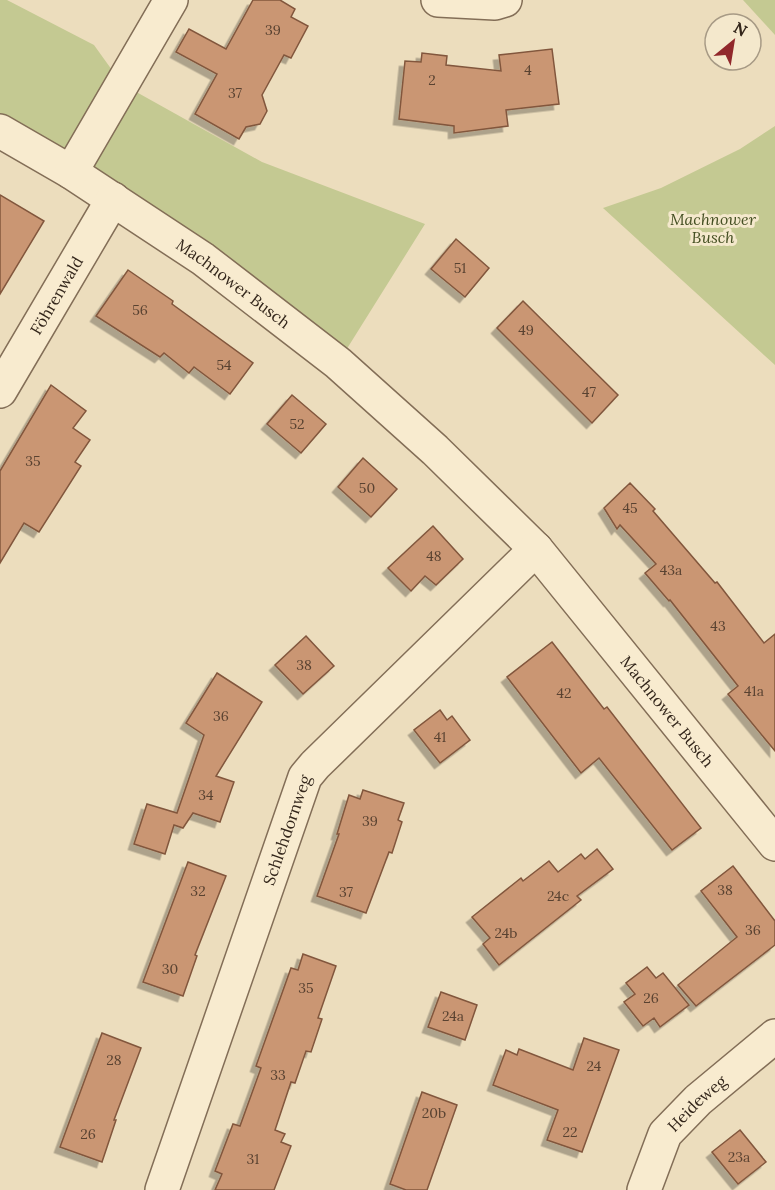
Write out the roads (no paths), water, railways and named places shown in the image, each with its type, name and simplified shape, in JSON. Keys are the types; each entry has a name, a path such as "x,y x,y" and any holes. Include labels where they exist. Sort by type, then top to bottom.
{"street":[{"path":"71,172 171,0"},
{"path":"438,0 495,3 505,0"},
{"name":"Machnower Busch","path":"0,131 71,172 203,259 338,363 435,450 536,549 775,844"},
{"name":"Föhrenwald","path":"0,391 113,199"},
{"name":"Schlehdornweg","path":"162,1190 305,777 536,549"},
{"name":"Heideweg","path":"644,1190 665,1134 698,1100 775,1036"}]}
